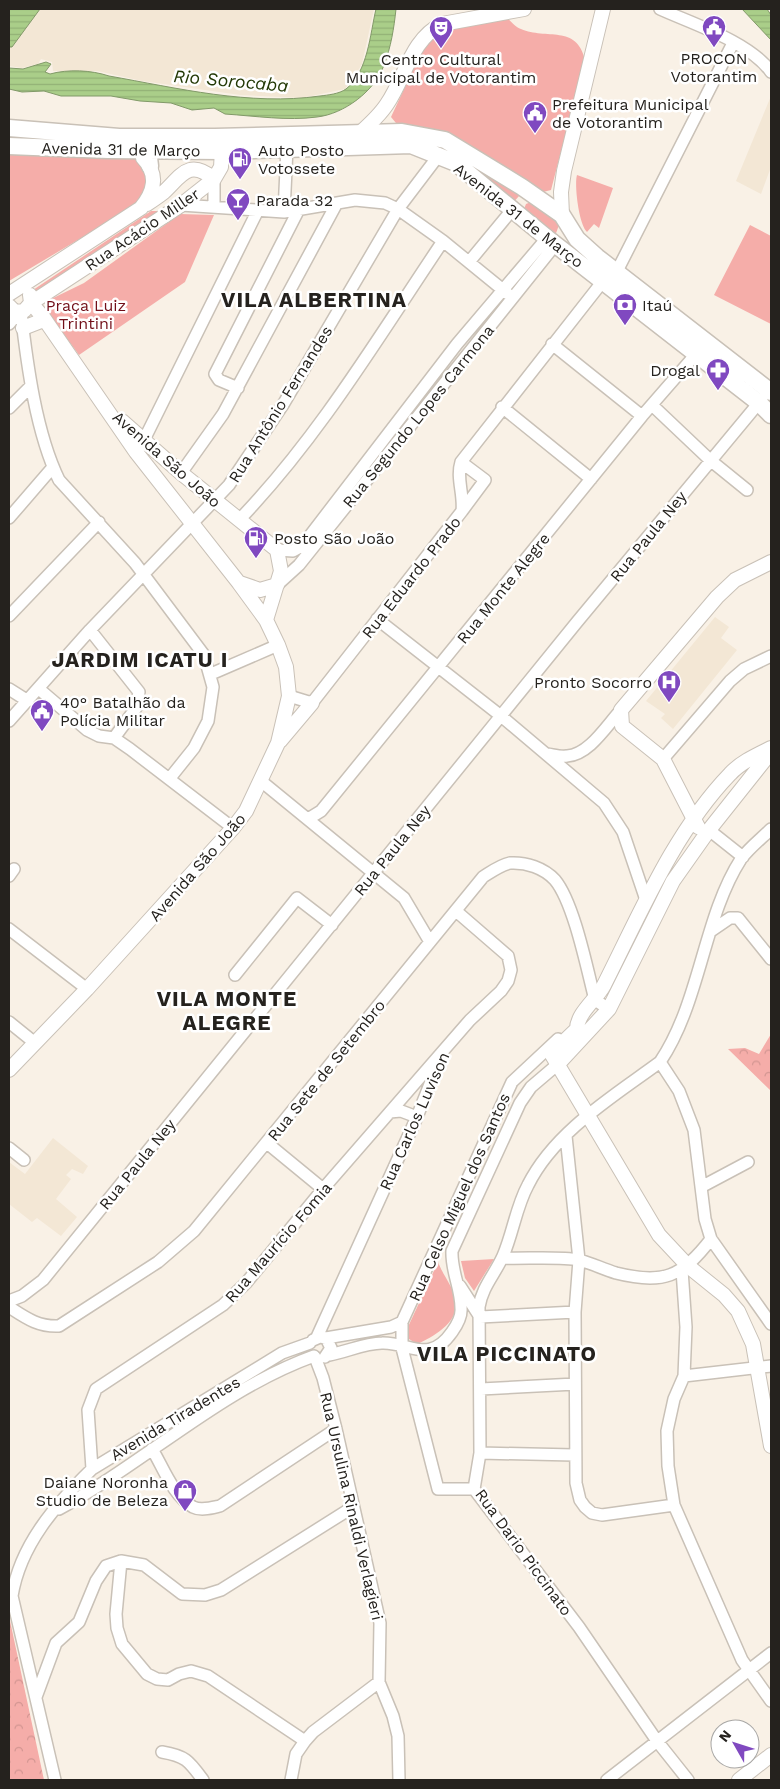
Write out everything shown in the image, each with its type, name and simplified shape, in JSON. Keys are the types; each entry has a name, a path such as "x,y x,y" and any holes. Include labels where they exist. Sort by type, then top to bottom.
{"highway":[{"name":"Avenida 31 de Março","path":"9,128 119,137 161,137 218,144 287,148 411,145 439,155 456,164 551,241 610,279 767,395 771,415"},
{"name":"Avenida 31 de Março","path":"9,146 132,150 151,159 218,144 360,133 402,132 444,140 461,148 562,215 577,239 610,279 696,354 767,395"},
{"path":"151,159 161,137"},
{"path":"512,210 523,200 538,198"},
{"path":"551,241 562,232 562,215"}],"main road":[{"path":"360,133 388,103 421,40 431,30 442,24 524,9"},
{"path":"562,215 561,192 564,171 603,9"},
{"path":"388,103 385,119 389,132 399,145"},
{"name":"Rua Acácio Miller","path":"23,307 181,205 214,179 221,167 218,144"},
{"path":"151,159 154,195 165,204 181,205"},
{"path":"14,291 141,208 180,174 186,171 198,170 214,179"},
{"name":"Avenida São João","path":"9,1070 87,989 233,828 246,811 278,743 289,696 286,667 266,620 191,523 140,447 105,405 43,323 23,307 28,292 14,291"},
{"path":"23,328 43,323"},
{"name":"Avenida São João","path":"140,447 181,473 277,550"},
{"path":"266,620 282,566 277,550"},
{"path":"709,830 699,828 663,759 622,726 621,710 717,597 735,580 770,566"},
{"path":"239,583 260,590 277,585"},
{"path":"278,743 312,703"},
{"name":"Rua Celso Miguel dos Santos","path":"558,1064 609,1009 617,995 634,961 653,907 661,871 694,820 730,773 771,748"},
{"name":"Rua Celso Miguel dos Santos","path":"577,1022 595,1000 653,907 709,830 771,752"},
{"path":"577,1022 577,1029 554,1051 552,1056 659,1236 685,1268 724,1295 738,1311 753,1344 771,1446"},
{"path":"739,1780 771,1755"}],"street":[{"path":"660,9 734,43 753,54 771,72"},
{"path":"462,511 485,480 462,462 502,407 552,344 610,279 734,43"},
{"path":"284,212 287,148"},
{"name":"Rua Antônio Fernandes","path":"9,721 90,630 191,523 216,501 229,485 284,403 398,209 439,155"},
{"path":"214,179 214,206"},
{"path":"181,205 284,212 368,200 398,209 443,241 513,298"},
{"path":"181,473 223,414 337,203"},
{"path":"140,447 258,210"},
{"path":"469,262 512,210"},
{"path":"238,388 219,380 215,374 298,211"},
{"path":"239,520 266,492 340,395 443,241"},
{"path":"277,550 304,550 457,344 502,290 551,241"},
{"name":"Rua Segundo Lopes Carmona","path":"277,585 513,298 551,241"},
{"path":"9,324 23,307"},
{"path":"23,307 23,328 31,386 53,467 60,480 99,522 143,576 204,656 211,674 212,703 208,721 194,748 170,778"},
{"path":"552,344 642,416"},
{"name":"Rua Monte Alegre","path":"308,819 321,811 642,416 696,354"},
{"path":"9,408 31,386"},
{"name":"Rua Paula Ney","path":"9,1301 22,1296 43,1280 710,460 767,395"},
{"path":"652,405 710,460 747,490"},
{"path":"502,407 591,479"},
{"name":"Rua Eduardo Prado","path":"312,703 462,511 463,501 458,472 462,462"},
{"path":"9,518 53,467"},
{"path":"9,616 99,522"},
{"path":"377,619 501,716 604,803 615,817 623,832 653,907"},
{"path":"90,630 140,692 136,708 114,738"},
{"path":"211,674 278,645"},
{"path":"663,759 730,681 744,669 771,656"},
{"path":"9,689 28,701"},
{"path":"39,689 87,730 99,736 114,738 170,778 233,828"},
{"path":"289,696 312,703"},
{"path":"547,754 567,756 577,754 587,747 621,710"},
{"path":"568,772 606,732 622,726"},
{"path":"261,781 404,898 430,942"},
{"path":"771,829 743,857 730,878 711,931 695,988 667,1052 660,1062 688,1110 694,1130 705,1219 711,1239 771,1324"},
{"path":"709,830 743,857"},
{"name":"Rua Sete de Setembro","path":"9,1307 38,1324 59,1326 172,1252 194,1230 267,1143 483,877 499,867 509,863 524,864 543,870 554,879 563,892 595,1000"},
{"path":"234,975 297,898 332,924"},
{"name":"Rua Carlos Luvison","path":"318,1339 417,1118 443,1051 470,1020 502,990 511,970 508,956 456,911"},
{"path":"711,931 730,918 738,918 771,959"},
{"path":"9,929 87,989"},
{"path":"588,973 603,987 617,995"},
{"path":"595,1000 609,1009"},
{"path":"9,1022 35,1043"},
{"name":"Rua Celso Miguel dos Santos","path":"402,1322 512,1082 577,1022"},
{"name":"Rua Maurício Fomia","path":"92,1469 88,1410 96,1390 223,1305 246,1283 323,1190 443,1051"},
{"name":"Rua Dario Piccinato","path":"660,1062 588,1115 538,1167 526,1186 502,1258 481,1295 480,1453 474,1489 606,1664 657,1741 688,1780"},
{"name":"Rua Celso Miguel dos Santos","path":"402,1348 419,1351 429,1350 448,1338 458,1323 462,1310 458,1283 451,1266 452,1251 520,1103 531,1087 558,1064"},
{"path":"390,1112 401,1111 417,1118"},
{"path":"566,1136 579,1260 575,1312 574,1455 576,1483 580,1500 592,1513 602,1515 674,1505"},
{"path":"267,1143 323,1190"},
{"path":"9,1148 24,1160"},
{"path":"701,1187 748,1162"},
{"path":"462,1188 471,1187 476,1202"},
{"path":"502,1258 579,1260 616,1273 652,1279 685,1268 711,1239"},
{"path":"685,1268 686,1327 684,1376 674,1399 667,1431 668,1466 674,1505 748,1670 771,1700"},
{"path":"458,1283 480,1317 575,1312"},
{"path":"402,1322 402,1348 438,1489 474,1489"},
{"name":"Avenida Tiradentes","path":"55,1780 12,1596 15,1575 30,1543 40,1528 92,1469 282,1353 318,1339 391,1326 402,1322"},
{"path":"318,1339 331,1344 321,1356 310,1350 318,1339"},
{"name":"Avenida Tiradentes","path":"53,1512 86,1494 213,1408 262,1380 321,1356 381,1343 402,1348"},
{"name":"Rua Ursulina Rinaldi Verlagieri","path":"321,1356 323,1378 380,1623 379,1682 393,1716 398,1736 399,1780"},
{"path":"684,1376 771,1366"},
{"path":"481,1389 575,1384"},
{"path":"152,1449 180,1496 193,1507 205,1509 220,1506 336,1429"},
{"path":"91,1443 106,1459"},
{"path":"480,1453 574,1455"},
{"path":"78,1483 80,1490 86,1494"},
{"path":"36,1697 56,1642 79,1622 96,1581 106,1566 121,1561 144,1566 182,1594 205,1595 221,1590 353,1507"},
{"path":"121,1561 117,1628 122,1644 147,1674 157,1679 168,1680 179,1674 191,1671 208,1676 304,1741"},
{"path":"607,1780 771,1653"},
{"path":"291,1780 296,1754 304,1741 313,1732 379,1682"},
{"path":"162,1752 181,1755 203,1780"},
{"path":"390,1780 398,1767"}],"shaded area":[{"path":"9,9 374,9 362,64 345,89 302,98 240,95 142,81 97,71 53,71 52,62 41,59 38,64 22,68 9,66"},
{"path":"9,9 40,9 12,47 9,47"},
{"name":"Rio Sorocaba","path":"376,9 396,9 390,44 380,75 374,84 357,100 327,115 295,118 260,117 225,114 214,108 192,110 171,103 140,101 111,96 61,96 44,91 22,92 9,89 9,68 23,69 46,62 51,64 45,72 50,74 64,71 87,71 187,90 240,97 294,99 333,94 346,89 359,73 367,52"},
{"path":"742,9 767,9 771,15 771,40"},
{"path":"771,96 771,167 761,194 736,181"},
{"path":"715,617 729,627 721,638 737,650 673,729 661,718 665,714 646,701"},
{"path":"53,1138 88,1166 83,1174 72,1169 66,1175 71,1179 56,1199 77,1217 61,1236 37,1218 32,1222 9,1204 9,1162 25,1174"}],"green space":[{"path":"506,17 521,29 568,37 581,49 585,60 551,190 543,192 440,134 396,123 391,117 425,44 443,29"},
{"path":"414,136 429,139 527,194 519,196 512,204"},
{"path":"9,153 133,157 139,160 148,171 145,200 9,281"},
{"path":"577,175 613,188 599,228 594,224 587,232 582,222 578,205"},
{"path":"531,202 553,215 559,225 555,236 524,209 526,204"},
{"path":"151,211 159,211 37,294 33,290"},
{"name":"Praça Luiz Trintini","path":"180,214 214,215 185,282 79,355 45,309 47,301 84,283"},
{"path":"750,225 771,236 771,324 714,295"},
{"path":"771,1034 771,1091 728,1049 745,1048 759,1054"},
{"path":"494,1259 474,1291 465,1278 461,1261"},
{"path":"438,1262 455,1294 456,1306 454,1314 445,1327 417,1344 409,1339 407,1329"},
{"path":"9,1616 44,1780 9,1780"}],"place":[{"name":"PROCON Votorantim","path":"714,48"},
{"name":"Centro Cultural Municipal de Votorantim","path":"441,49"},
{"name":"Prefeitura Municipal de Votorantim","path":"535,134"},
{"name":"Auto Posto Votossete","path":"240,180"},
{"name":"Parada 32","path":"238,221"},
{"name":"Itaú","path":"625,326"},
{"name":"Drogal","path":"718,391"},
{"name":"Posto São João","path":"256,559"},
{"name":"Pronto Socorro","path":"669,703"},
{"name":"40° Batalhão da Polícia Militar","path":"42,732"},
{"name":"Daiane Noronha Studio de Beleza","path":"185,1512"}],"district":[{"name":"VILA ALBERTINA","path":"314,300"},
{"name":"JARDIM ICATU I","path":"140,660"},
{"name":"VILA MONTE ALEGRE","path":"227,1011"},
{"name":"VILA PICCINATO","path":"507,1354"}]}
